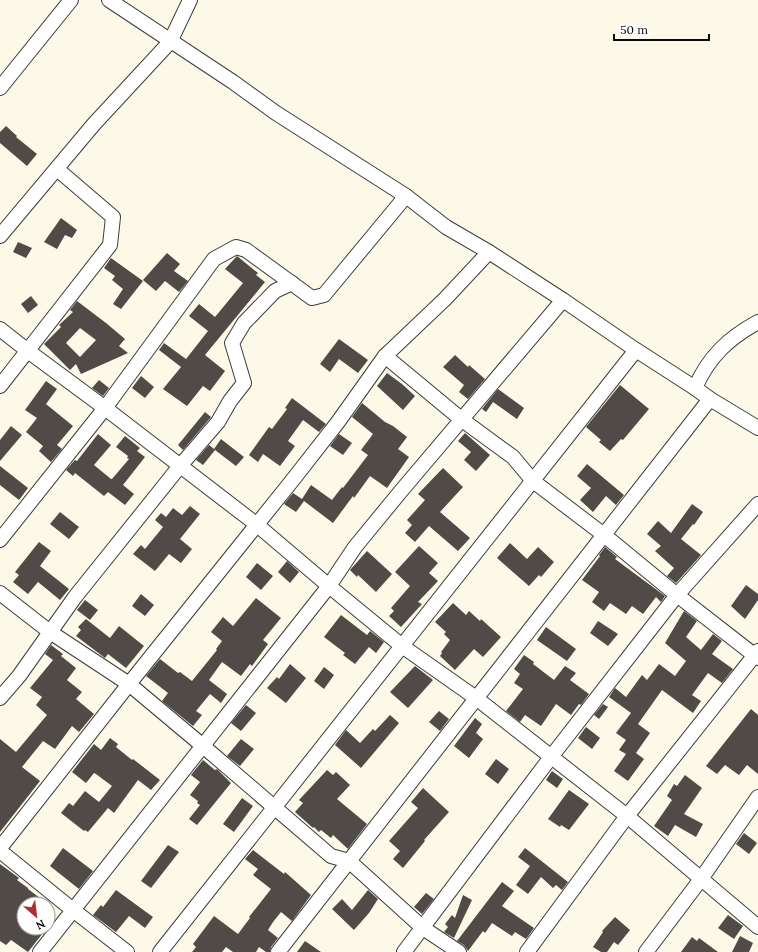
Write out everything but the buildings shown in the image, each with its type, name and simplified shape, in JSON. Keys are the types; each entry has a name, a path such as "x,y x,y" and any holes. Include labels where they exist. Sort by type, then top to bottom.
{"street":[{"path":"0,88 70,0"},
{"path":"108,0 233,82 276,113 406,196 446,226 564,300 710,399 758,428"},
{"path":"0,236 94,124 170,42 190,0"},
{"path":"0,386 110,244 113,218 57,169"},
{"path":"0,540 105,408 214,259 236,247 246,250 312,298 324,295 406,196"},
{"path":"0,848 128,684 182,619 338,422 385,356 445,299 489,252"},
{"path":"0,698 19,676 75,597 180,466 218,422 230,401 244,383 232,343 244,323 275,291 292,283"},
{"path":"40,952 329,586 355,547 461,418 564,300"},
{"path":"695,388 702,371 720,349 738,333 758,322"},
{"path":"0,330 105,408 256,524 402,646 476,698 627,816 758,927"},
{"path":"160,952 636,350"},
{"path":"385,356 461,418 513,457 533,481 604,534 677,595 757,655 627,816 527,952"},
{"path":"278,952 710,399"},
{"path":"404,952 551,757 677,595 758,504"},
{"path":"0,593 50,632 128,684 331,856 349,861 423,928 459,952"},
{"path":"646,952 701,878 758,797"},
{"path":"0,851 127,952"}]}
